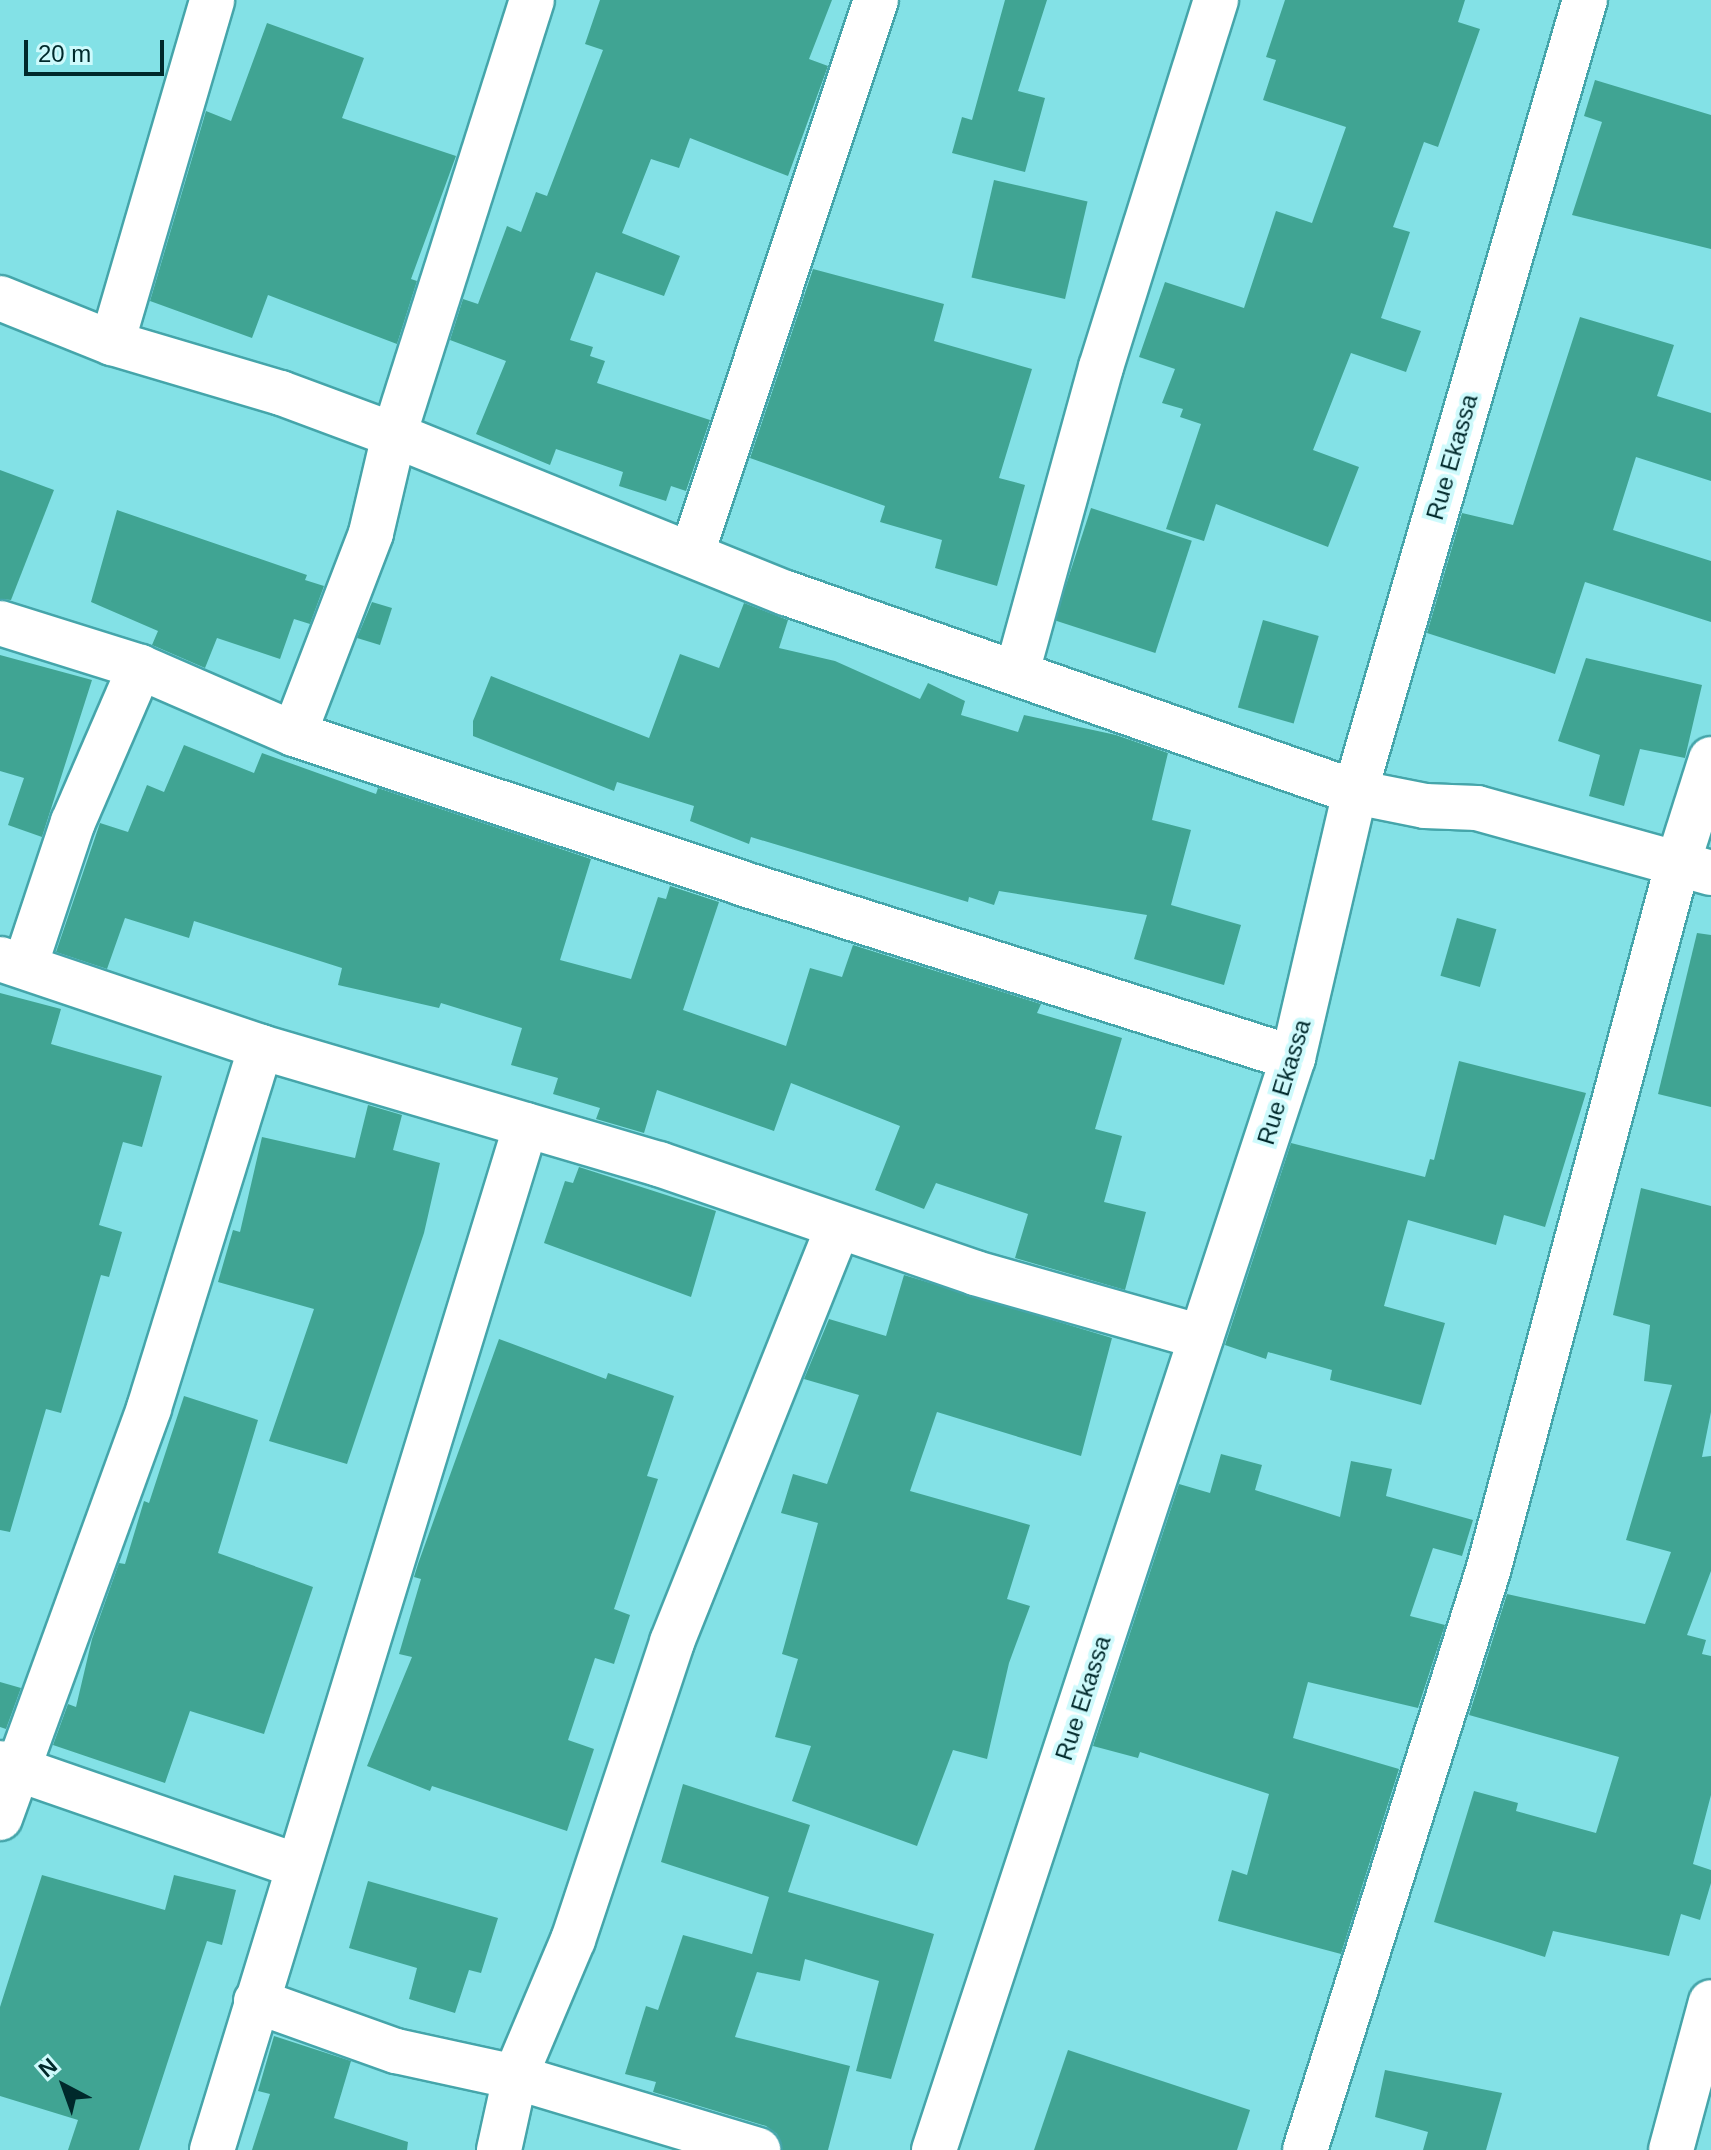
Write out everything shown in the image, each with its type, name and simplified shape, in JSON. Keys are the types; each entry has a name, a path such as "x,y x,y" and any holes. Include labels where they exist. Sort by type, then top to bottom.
{"street":[{"path":"112,343 212,0"},
{"path":"294,734 371,533 394,435 532,0"},
{"path":"692,553 876,0"},
{"path":"1017,672 1101,367 1216,0"},
{"name":"Rue Ekassa","path":"934,2150 1293,1058 1355,792 1585,0"},
{"path":"0,298 112,343 281,393 394,435 799,598 1355,792 1425,806 1477,808 1694,868"},
{"path":"0,623 140,667 294,734 756,888 1293,1058"},
{"path":"140,667 13,962 261,1047 659,1164 838,1228 1201,1337"},
{"path":"1305,2150 1488,1571 1694,868 1711,759"},
{"path":"0,1818 7,1765 149,1408 261,1047"},
{"path":"212,2150 526,1125"},
{"path":"499,2150 515,2077 573,1940 672,1642 838,1228"},
{"path":"7,1765 298,1866"},
{"path":"256,2001 396,2051 515,2077 758,2150"},
{"path":"1671,2150 1711,2002"}],"building":[{"path":"600,0 832,0 809,59 828,66 788,176 690,138 679,168 651,159 622,233 680,256 664,296 596,272 570,340 593,347 590,356 605,361 597,383 710,420 686,491 671,486 666,501 619,486 623,472 556,449 550,465 476,434 506,361 450,340 463,299 478,304 507,226 521,232 536,192 547,196 603,50 585,44"},
{"path":"1005,0 1047,0 1018,91 1045,98 1025,172 952,153 962,117 972,120"},
{"path":"1285,0 1465,0 1458,22 1480,29 1438,147 1424,142 1393,227 1410,232 1381,318 1421,331 1406,372 1351,353 1313,450 1359,467 1328,547 1216,504 1204,541 1166,529 1201,424 1180,417 1183,409 1162,403 1175,369 1139,357 1165,282 1244,308 1276,211 1312,223 1346,127 1263,100 1276,60 1266,57"},
{"path":"267,23 364,58 342,118 456,156 411,279 417,281 397,344 268,295 252,338 150,301 206,111 231,121"},
{"path":"1595,80 1711,115 1711,249 1572,215 1602,122 1584,116"},
{"path":"994,180 1088,202 1065,299 972,277"},
{"path":"813,269 944,304 934,341 1032,369 999,478 1025,485 997,586 935,568 942,540 880,522 885,506 750,458"},
{"path":"1580,317 1674,345 1657,396 1711,413 1711,481 1636,457 1613,530 1711,561 1711,622 1585,582 1555,674 1427,633 1462,513 1513,525"},
{"path":"0,470 54,490 11,600 0,599"},
{"path":"1091,508 1192,541 1155,653 1055,620"},
{"path":"117,510 307,575 305,580 324,586 310,624 294,619 280,659 217,638 205,668 152,645 158,631 91,602"},
{"path":"372,602 392,608 380,645 357,638"},
{"path":"744,603 788,620 779,648 835,661 920,699 928,683 965,701 961,715 1018,732 1024,715 1116,735 1168,753 1152,820 1191,830 1171,905 1241,925 1224,985 1134,959 1147,915 999,891 994,905 969,897 968,902 751,837 749,844 690,821 694,806 617,782 614,791 473,736 473,721 491,676 649,738 680,654 719,668"},
{"path":"1263,620 1319,636 1294,723 1238,707"},
{"path":"0,655 92,680 42,837 8,825 24,778 0,771"},
{"path":"1586,658 1702,685 1685,758 1640,749 1624,806 1589,796 1600,755 1558,741"},
{"path":"184,745 254,773 262,753 376,794 378,788 591,859 560,960 631,979 658,897 666,899 670,886 719,902 683,1010 786,1046 810,968 842,977 853,945 1041,1004 1037,1013 1122,1038 1095,1129 1122,1136 1104,1202 1146,1212 1125,1290 1015,1258 1028,1214 936,1183 924,1209 875,1190 900,1126 791,1083 774,1131 657,1090 644,1133 596,1119 600,1108 553,1094 558,1078 511,1065 522,1028 441,1003 439,1008 338,985 342,968 194,921 189,938 125,918 107,969 56,952 100,823 128,832 147,785 164,792"},
{"path":"1457,918 1496,929 1480,987 1440,976"},
{"path":"1697,933 1711,935 1711,1107 1658,1094"},
{"path":"0,993 61,1009 51,1044 162,1076 142,1147 123,1142 99,1225 122,1232 109,1277 101,1275 61,1413 46,1409 10,1532 0,1530"},
{"path":"1459,1061 1586,1093 1545,1227 1504,1215 1496,1245 1408,1220 1384,1306 1445,1323 1421,1405 1330,1380 1332,1370 1268,1352 1266,1359 1225,1345 1291,1143 1425,1177 1430,1159 1434,1160"},
{"path":"368,1105 402,1115 393,1150 440,1163 424,1233 347,1464 269,1441 314,1309 218,1282 233,1230 240,1232 262,1137 355,1158"},
{"path":"579,1167 716,1211 691,1297 544,1243 565,1181 573,1183"},
{"path":"1641,1188 1711,1206 1711,1412 1702,1457 1711,1456 1711,1571 1687,1635 1706,1640 1702,1654 1711,1656 1711,1795 1693,1864 1711,1870 1711,1883 1700,1920 1681,1914 1669,1956 1553,1931 1545,1957 1434,1922 1474,1791 1518,1803 1516,1811 1596,1833 1619,1757 1469,1715 1507,1594 1645,1624 1671,1552 1626,1540 1672,1385 1644,1381 1650,1325 1613,1315"},
{"path":"904,1275 1112,1338 1081,1456 937,1412 910,1491 1030,1525 1007,1599 1030,1606 1009,1663 987,1759 953,1750 917,1846 792,1801 811,1746 775,1737 798,1659 782,1654 818,1523 781,1513 793,1474 827,1484 859,1395 804,1379 829,1319 886,1336"},
{"path":"499,1339 606,1379 608,1373 674,1396 647,1476 658,1479 614,1609 630,1615 614,1664 595,1658 568,1740 594,1749 567,1831 432,1786 430,1791 367,1766 412,1657 399,1654 421,1579 414,1577 418,1564"},
{"path":"184,1396 258,1420 218,1553 313,1587 264,1734 190,1711 165,1783 53,1745 68,1704 76,1707 92,1639 119,1563 125,1564 144,1501 149,1503"},
{"path":"1221,1454 1262,1465 1255,1490 1340,1517 1351,1461 1392,1469 1386,1496 1473,1520 1462,1556 1433,1548 1410,1616 1445,1625 1418,1708 1308,1682 1293,1738 1399,1769 1341,1954 1218,1921 1232,1870 1247,1875 1269,1794 1140,1752 1138,1758 1093,1746 1179,1484 1210,1493"},
{"path":"0,1682 21,1688 6,1729 0,1727"},
{"path":"683,1784 810,1825 788,1892 934,1934 891,2079 856,2071 879,1981 805,1959 800,1981 757,1972 735,2037 850,2066 828,2150 782,2150 777,2134 766,2126 653,2092 656,2082 625,2074 646,2006 658,2010 683,1935 752,1954 769,1897 661,1862"},
{"path":"42,1875 165,1910 174,1875 236,1890 222,1945 207,1941 139,2150 68,2150 78,2120 0,2096 0,2007"},
{"path":"368,1881 498,1918 481,1973 469,1970 455,2013 409,1999 417,1968 349,1948"},
{"path":"274,2036 351,2061 334,2118 408,2142 407,2150 252,2150 270,2094 258,2091"},
{"path":"1068,2050 1250,2110 1237,2150 1034,2150"},
{"path":"1385,2070 1502,2093 1486,2150 1423,2150 1428,2132 1375,2117"}]}
